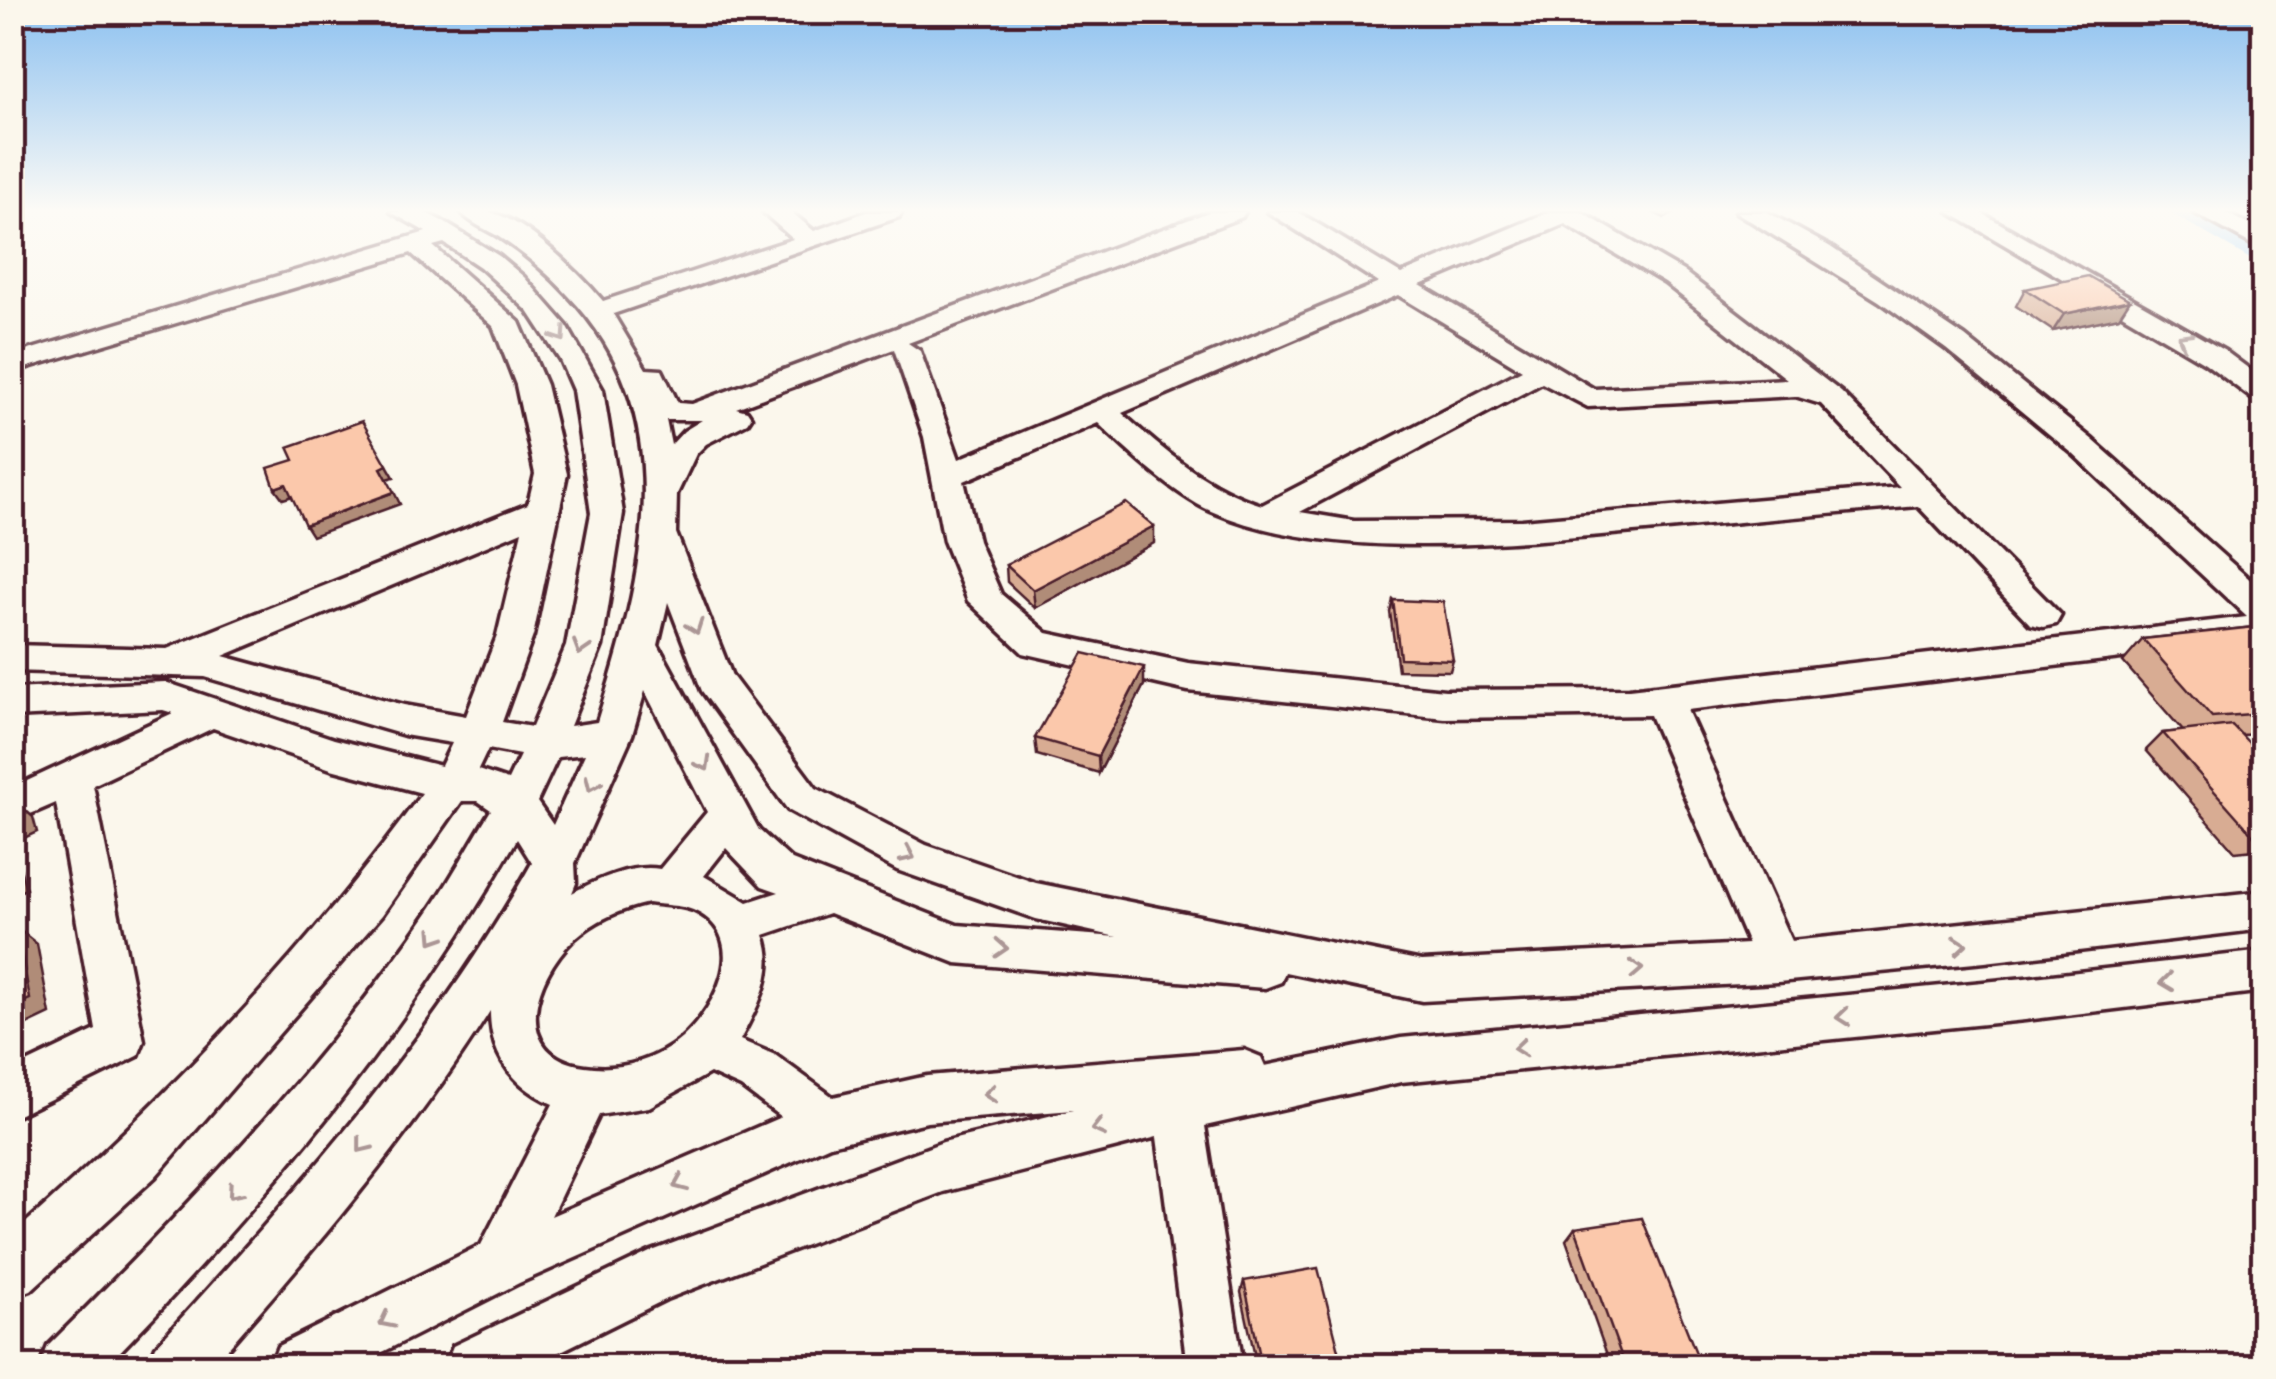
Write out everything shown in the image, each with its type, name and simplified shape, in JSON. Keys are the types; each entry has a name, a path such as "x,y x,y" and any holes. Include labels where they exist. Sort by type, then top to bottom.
{"street":[{"path":"12,364 279,276"},
{"path":"12,1271 137,1159 367,902 450,784 477,732 515,636 551,474 531,385 505,322 472,276"},
{"path":"68,1366 218,1210 331,1078 422,958 518,806 545,744 596,598 607,512 602,438 583,376 554,324 509,276"},
{"path":"176,1366 309,1214 463,1011 554,862 613,735 656,579 661,515 652,422 615,334 565,276"},
{"path":"595,276 647,366 666,411 695,413 1061,276"},
{"path":"613,306 703,276"},
{"path":"1099,276 697,432 685,445 661,515 715,681 802,799 912,858 1036,901 1422,981"},
{"path":"1387,276 1588,398 1797,387 1830,398"},
{"path":"948,476 1418,276"},
{"path":"1673,276 1830,398 2043,615"},
{"path":"1860,276 1948,336 2115,474 2264,613"},
{"path":"2075,276 2215,356 2264,394"},
{"path":"2123,276 2264,364"},
{"path":"906,351 939,438 961,541 986,601 1036,644 1188,676 1444,704 1629,704 2264,628"},
{"path":"1264,517 1542,370"},
{"path":"1102,411 1139,446 1220,502 1264,517 1354,532 1522,531 1926,495"},
{"path":"188,663 541,519"},
{"path":"640,648 744,842 778,873 956,944 1422,981 1778,962 1985,943 2264,910"},
{"path":"12,658 188,663 404,720 545,744 613,735"},
{"path":"12,702 165,696 332,754 450,784 486,786 518,806 554,862 557,926"},
{"path":"1664,700 1778,962"},
{"path":"12,806 211,712"},
{"path":"12,1095 121,1041 72,778"},
{"path":"672,885 731,812"},
{"path":"672,885 713,897 740,924 750,962 746,984 732,1017 707,1048 660,1078 610,1092 563,1086 528,1064 517,1047 511,1008 525,966 557,926 600,898 624,890 672,885"},
{"path":"740,924 831,894"},
{"path":"298,1366 500,1264 826,1122 927,1099 1401,1060 2025,999 2264,971"},
{"path":"403,1095 511,1008"},
{"path":"707,1048 758,1072 826,1122"},
{"path":"473,1366 652,1278 943,1167 1178,1108 1401,1060"},
{"path":"500,1264 585,1091"},
{"path":"1178,1108 1215,1366"}],"building":[{"path":"2089,276 2130,300 2064,314 2025,289"},
{"path":"362,421 387,465 381,468 394,492 305,525 286,484 275,488 268,468 294,460 288,447"},
{"path":"1126,503 1154,526 1033,590 1006,565"},
{"path":"1393,600 1443,602 1453,660 1400,658"},
{"path":"2264,626 2264,713 2212,717 2143,639"},
{"path":"1083,653 1144,667 1098,756 1035,738"},
{"path":"2232,725 2264,759 2264,835 2254,836 2163,733"},
{"path":"12,801 19,815 12,818"},
{"path":"17,928 30,999 12,1007 12,930"},
{"path":"1642,1218 1698,1358 1625,1366 1575,1228"},
{"path":"1318,1268 1343,1366 1262,1366 1244,1281"}]}
